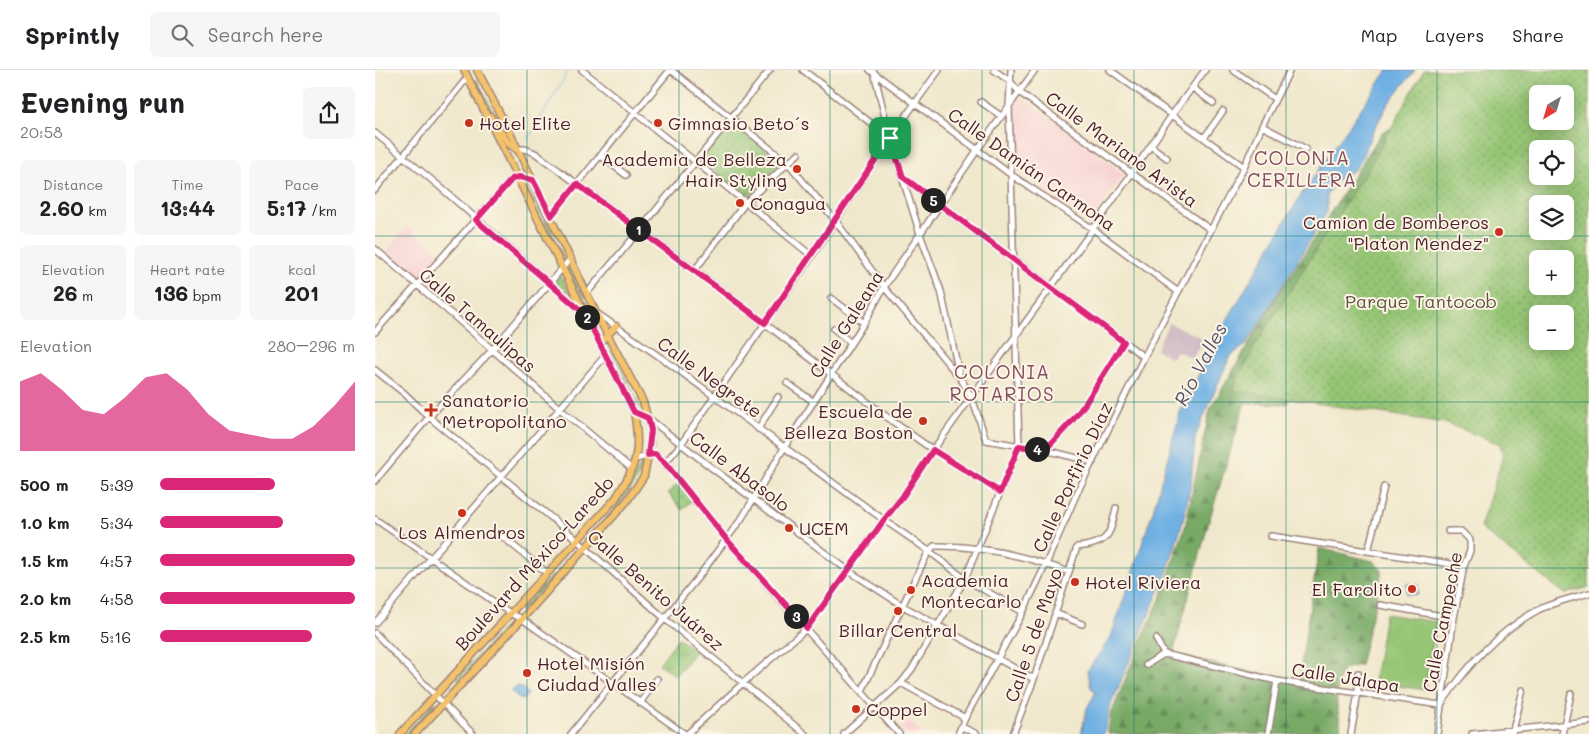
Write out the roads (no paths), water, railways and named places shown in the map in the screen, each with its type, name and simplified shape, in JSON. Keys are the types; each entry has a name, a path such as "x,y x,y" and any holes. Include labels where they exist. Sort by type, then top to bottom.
{"main road":[{"name":"Boulevard México-Laredo","path":"400,734 616,498 632,469 638,452 639,435 634,412 464,70"},
{"name":"Boulevard México-Laredo","path":"415,734 522,619 611,520 638,487 644,476 651,430 643,402 596,313 551,216 478,73"},
{"path":"468,77 478,73"},
{"path":"484,110 508,142 518,150"},
{"path":"517,177 533,180"},
{"path":"600,343 616,326"}],"street":[{"path":"582,70 811,256"},
{"path":"551,216 671,70 789,163 835,220 884,287 961,379 972,398 985,440 1045,450 1093,462"},
{"path":"587,293 769,70"},
{"path":"803,70 890,138"},
{"path":"665,463 681,444 714,397 890,138 939,70"},
{"name":"Calle Mariano Arista","path":"993,70 1011,82 1019,92 1211,230"},
{"path":"844,734 901,683 912,669 965,579 1019,446 1009,105 1011,70"},
{"name":"Calle Galeana","path":"571,734 727,540 755,499 784,448 851,343 884,287 1001,116 1035,70"},
{"path":"1111,70 1244,167"},
{"path":"375,519 686,734 807,628 903,496 933,450 1051,288 1205,70"},
{"path":"1233,70 1275,99"},
{"name":"Calle Porfirio Díaz","path":"958,734 1023,612 1061,528 1144,357 1177,291 1244,167 1290,70"},
{"path":"873,71 890,138 920,234 941,291 961,379"},
{"name":"Calle Damián Carmona","path":"873,71 1011,174 1093,229 1177,291"},
{"path":"375,190 468,77"},
{"path":"1193,88 1213,103"},
{"path":"981,102 1001,116"},
{"path":"1204,138 1223,111"},
{"path":"1262,126 1306,149"},
{"path":"375,132 585,314"},
{"path":"1151,146 1167,158"},
{"path":"518,150 525,149 535,153 639,231 695,270 933,450 1000,492"},
{"path":"695,270 746,202 798,154"},
{"path":"601,156 626,175"},
{"path":"375,332 512,179 517,177"},
{"path":"903,177 1144,357"},
{"name":"Calle Tamaulipas","path":"375,249 632,469"},
{"path":"375,480 429,417 492,350 571,258"},
{"path":"831,298 863,323"},
{"name":"Calle Negrete","path":"596,313 814,468 965,579 1023,612"},
{"path":"834,330 851,343"},
{"path":"1045,450 1081,409 1124,342"},
{"path":"375,623 605,356"},
{"name":"Calle Benito Juárez","path":"375,370 577,540 664,618 805,734"},
{"path":"787,383 814,402"},
{"path":"758,429 778,397"},
{"name":"Calle Abasolo","path":"634,412 648,418 849,571 903,606 1034,679"},
{"path":"636,459 655,454 665,463 727,540 899,734"},
{"path":"1368,551 1384,487"},
{"name":"Calle 5 de Mayo","path":"1013,734 1034,679 1077,547 1092,546 1100,543 1110,531 1116,508"},
{"name":"Calle Campeche","path":"1437,734 1454,618 1464,566 1470,551 1470,540 1461,531 1448,531"},
{"path":"1271,536 1464,566"},
{"path":"503,537 547,573"},
{"path":"862,691 929,551 934,546 977,548 1046,564 1069,572"},
{"name":"Calle Campeche","path":"1440,705 1462,674 1494,639 1539,609 1589,593"},
{"path":"1381,604 1454,618"},
{"path":"1055,613 1082,624"},
{"path":"375,633 473,734"},
{"path":"1145,665 1164,654 1156,639"},
{"name":"Calle Jalapa","path":"1164,654 1277,681 1440,705"},
{"path":"1351,734 1358,692 1358,673"},
{"path":"640,703 657,679"},
{"path":"1268,734 1277,681"},
{"path":"901,683 965,718"},
{"path":"1512,732 1523,690"},
{"path":"1562,734 1571,694"},
{"path":"1472,734 1512,732 1589,722"},
{"path":"962,727 977,734"}],"water":[{"path":"1388,70 1415,70 1388,104 1371,135 1364,155 1355,169 1335,182 1327,194 1327,212 1246,345 1230,356 1195,437 1191,485 1182,524 1167,572 1110,707 1104,734 1081,734 1087,708 1096,692 1091,688 1087,671 1111,637 1153,511 1183,402 1194,386 1207,354 1301,195"},
{"name":"El Farolito","path":"1407,584 1418,584 1418,595 1407,594"},
{"path":"516,686 523,688 528,694 523,700 510,692"}],"waterway":[{"path":"528,140 569,70"}],"place":[{"name":"Hotel Elite","path":"469,123"},
{"name":"Gimnasio Beto´s","path":"658,123"},
{"name":"Academia de Belleza Hair Styling","path":"797,169"},
{"name":"Conagua","path":"740,203"},
{"name":"Camion de Bomberos \"Platon Mendez\"","path":"1499,232"},
{"name":"Sanatorio Metropolitano","path":"431,410"},
{"name":"Escuela de Belleza Boston","path":"923,421"},
{"name":"Los Almendros","path":"462,513"},
{"name":"UCEM","path":"789,528"},
{"name":"Hotel Riviera","path":"1075,582"},
{"name":"El Farolito","path":"1412,589"},
{"name":"Academia Montecarlo","path":"911,590"},
{"name":"Billar Central","path":"898,611"},
{"name":"Hotel Misión Ciudad Valles","path":"527,673"},
{"name":"Coppel","path":"856,709"}],"district":[{"name":"COLONIA CERILLERA","path":"1302,168"},
{"name":"COLONIA ROTARIOS","path":"1002,382"}],"park label":[{"name":"Parque Tantocob","path":"1421,301"}],"water label":[{"name":"Río Valles","path":"1200,364"}]}
